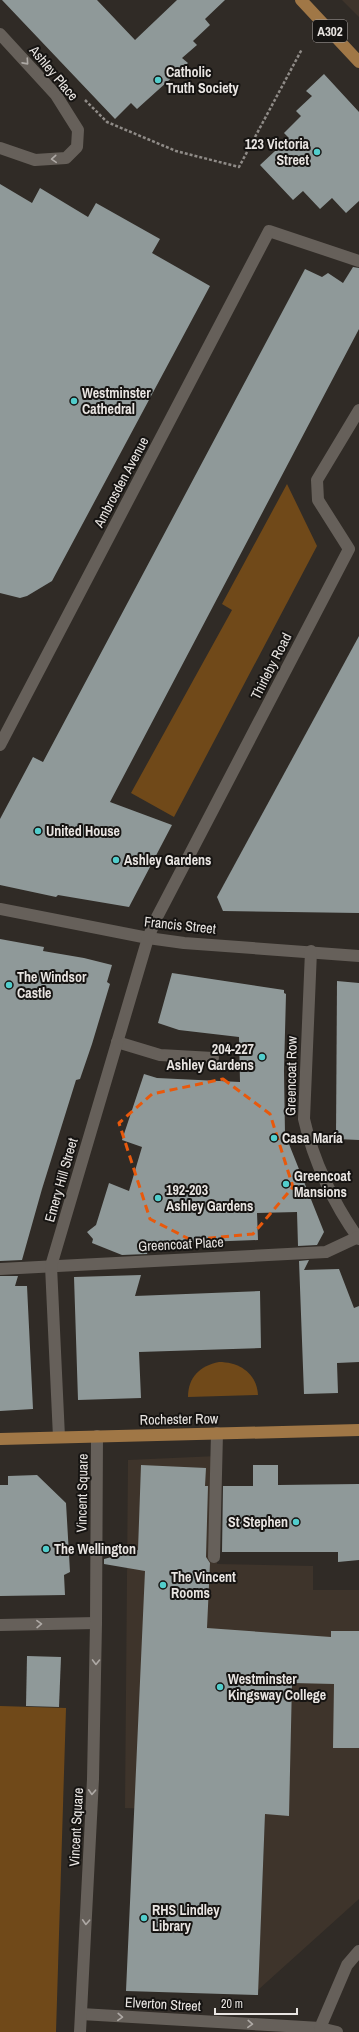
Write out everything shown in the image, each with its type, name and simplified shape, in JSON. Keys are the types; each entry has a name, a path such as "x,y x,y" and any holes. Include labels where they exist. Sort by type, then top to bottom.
{"main road":[{"name":"A302","path":"301,0 359,62"},
{"name":"Rochester Row","path":"0,1439 359,1430"}],"street":[{"name":"Ashley Place","path":"0,34 56,95 78,130 77,146 66,158 35,160 0,148"},
{"name":"Ambrosden Avenue","path":"0,745 269,231 359,261"},
{"name":"Thirleby Road","path":"148,938 160,912 349,549 318,500 317,480 359,410"},
{"name":"Francis Street","path":"0,909 148,938 184,943 311,951 359,956"},
{"name":"Emery Hill Street","path":"59,1437 51,1266 148,938"},
{"name":"Greencoat Row","path":"311,951 304,1119 308,1138 339,1209 358,1238"},
{"path":"117,1042 160,1055 213,1058"},
{"name":"Greencoat Place","path":"0,1269 326,1252 358,1238"},
{"path":"214,1557 217,1433"},
{"name":"Vincent Square","path":"80,2032 93,1779 97,1436"},
{"path":"0,1625 96,1623"},
{"path":"315,2029 347,1965 359,1950"},
{"name":"Elverton Street","path":"81,2014 315,2029 337,2032"}],"path":[{"path":"81,96 106,122 176,151 239,167 302,49"}],"highlighted area":[{"path":"223,1079 270,1114 293,1187 253,1234 191,1240 150,1219 119,1123 152,1094"}],"shaded area":[{"path":"342,0 359,0 359,17"},
{"path":"287,484 317,546 174,817 131,793 232,610 222,604"},
{"path":"219,1362 234,1364 251,1375 257,1388 258,1395 188,1397 190,1384 196,1374 206,1366"},
{"name":"Westminster Kingsway College","path":"217,1456 217,1564 313,1566 313,1590 359,1590 359,1899 258,1990 265,1814 125,1808 128,1460"},
{"path":"0,1706 66,1708 56,2032 0,2032"}],"building":[{"path":"2,0 97,0 135,40 177,0 225,0 205,19 210,25 193,41 197,45 182,58 188,63 137,109 131,103 115,119"},
{"name":"123 Victoria Street","path":"324,74 359,112 359,201 346,213 332,198 320,209 303,191 293,200 260,165 289,138 284,133 301,116 296,111 312,96 306,91"},
{"name":"Westminster Cathedral","path":"0,184 32,203 40,188 88,217 96,203 160,239 152,253 210,286 52,581 27,596 20,598 0,593"},
{"path":"353,267 359,268 359,329 110,802 172,825 129,907 58,895 56,897 0,885 0,819 33,757 43,762 305,269 322,277 328,273 343,283"},
{"path":"359,636 359,913 223,911 217,897"},
{"path":"0,939 44,947 43,951 84,958 112,965 107,982 110,984 92,1044 80,1079 76,1080 42,1189 22,1260 0,1261"},
{"path":"172,973 284,990 284,993 286,994 284,1071 285,1134 324,1232 317,1245 298,1246 297,1212 257,1213 258,1240 150,1244 147,1254 122,1255 92,1243 93,1239 87,1232 96,1225 109,1183 129,1191 142,1147 122,1140 144,1074 157,1078 240,1082 239,1037 179,1030 158,1023"},
{"path":"337,981 359,983 359,1140 336,1139"},
{"path":"309,1260 304,1270 339,1269 354,1308 359,1306 359,1362 337,1363 338,1393 304,1394 299,1261"},
{"path":"141,1275 135,1296 260,1291 261,1348 139,1352 141,1398 78,1400 74,1277"},
{"path":"0,1276 18,1276 15,1286 27,1286 33,1409 0,1411"},
{"path":"141,1465 206,1468 205,1486 208,1486 206,1557 210,1563 207,1628 331,1637 331,1631 359,1631 359,1748 333,1748 334,1684 292,1683 289,1816 265,1814 258,1995 126,1991 145,1571 104,1564 104,1559 138,1550"},
{"name":"St Stephen","path":"253,1465 278,1465 278,1485 359,1484 359,1560 338,1562 338,1552 222,1552 223,1486 253,1486"},
{"name":"The Wellington","path":"37,1475 66,1503 70,1572 64,1575 65,1595 0,1596 0,1485 8,1485 8,1476"},
{"path":"27,1656 61,1657 59,1707 26,1706"}],"place":[{"name":"Catholic Truth Society","path":"158,80"},
{"name":"123 Victoria Street","path":"317,152"},
{"name":"Westminster Cathedral","path":"74,401"},
{"name":"United House","path":"38,831"},
{"name":"Ashley Gardens","path":"116,860"},
{"name":"The Windsor Castle","path":"9,985"},
{"name":"204-227 Ashley Gardens","path":"262,1057"},
{"name":"Casa María","path":"274,1138"},
{"name":"Greencoat Mansions","path":"286,1184"},
{"name":"192-203 Ashley Gardens","path":"158,1198"},
{"name":"St Stephen","path":"296,1522"},
{"name":"The Wellington","path":"46,1549"},
{"name":"The Vincent Rooms","path":"163,1585"},
{"name":"Westminster Kingsway College","path":"220,1687"},
{"name":"RHS Lindley Library","path":"144,1918"}]}
